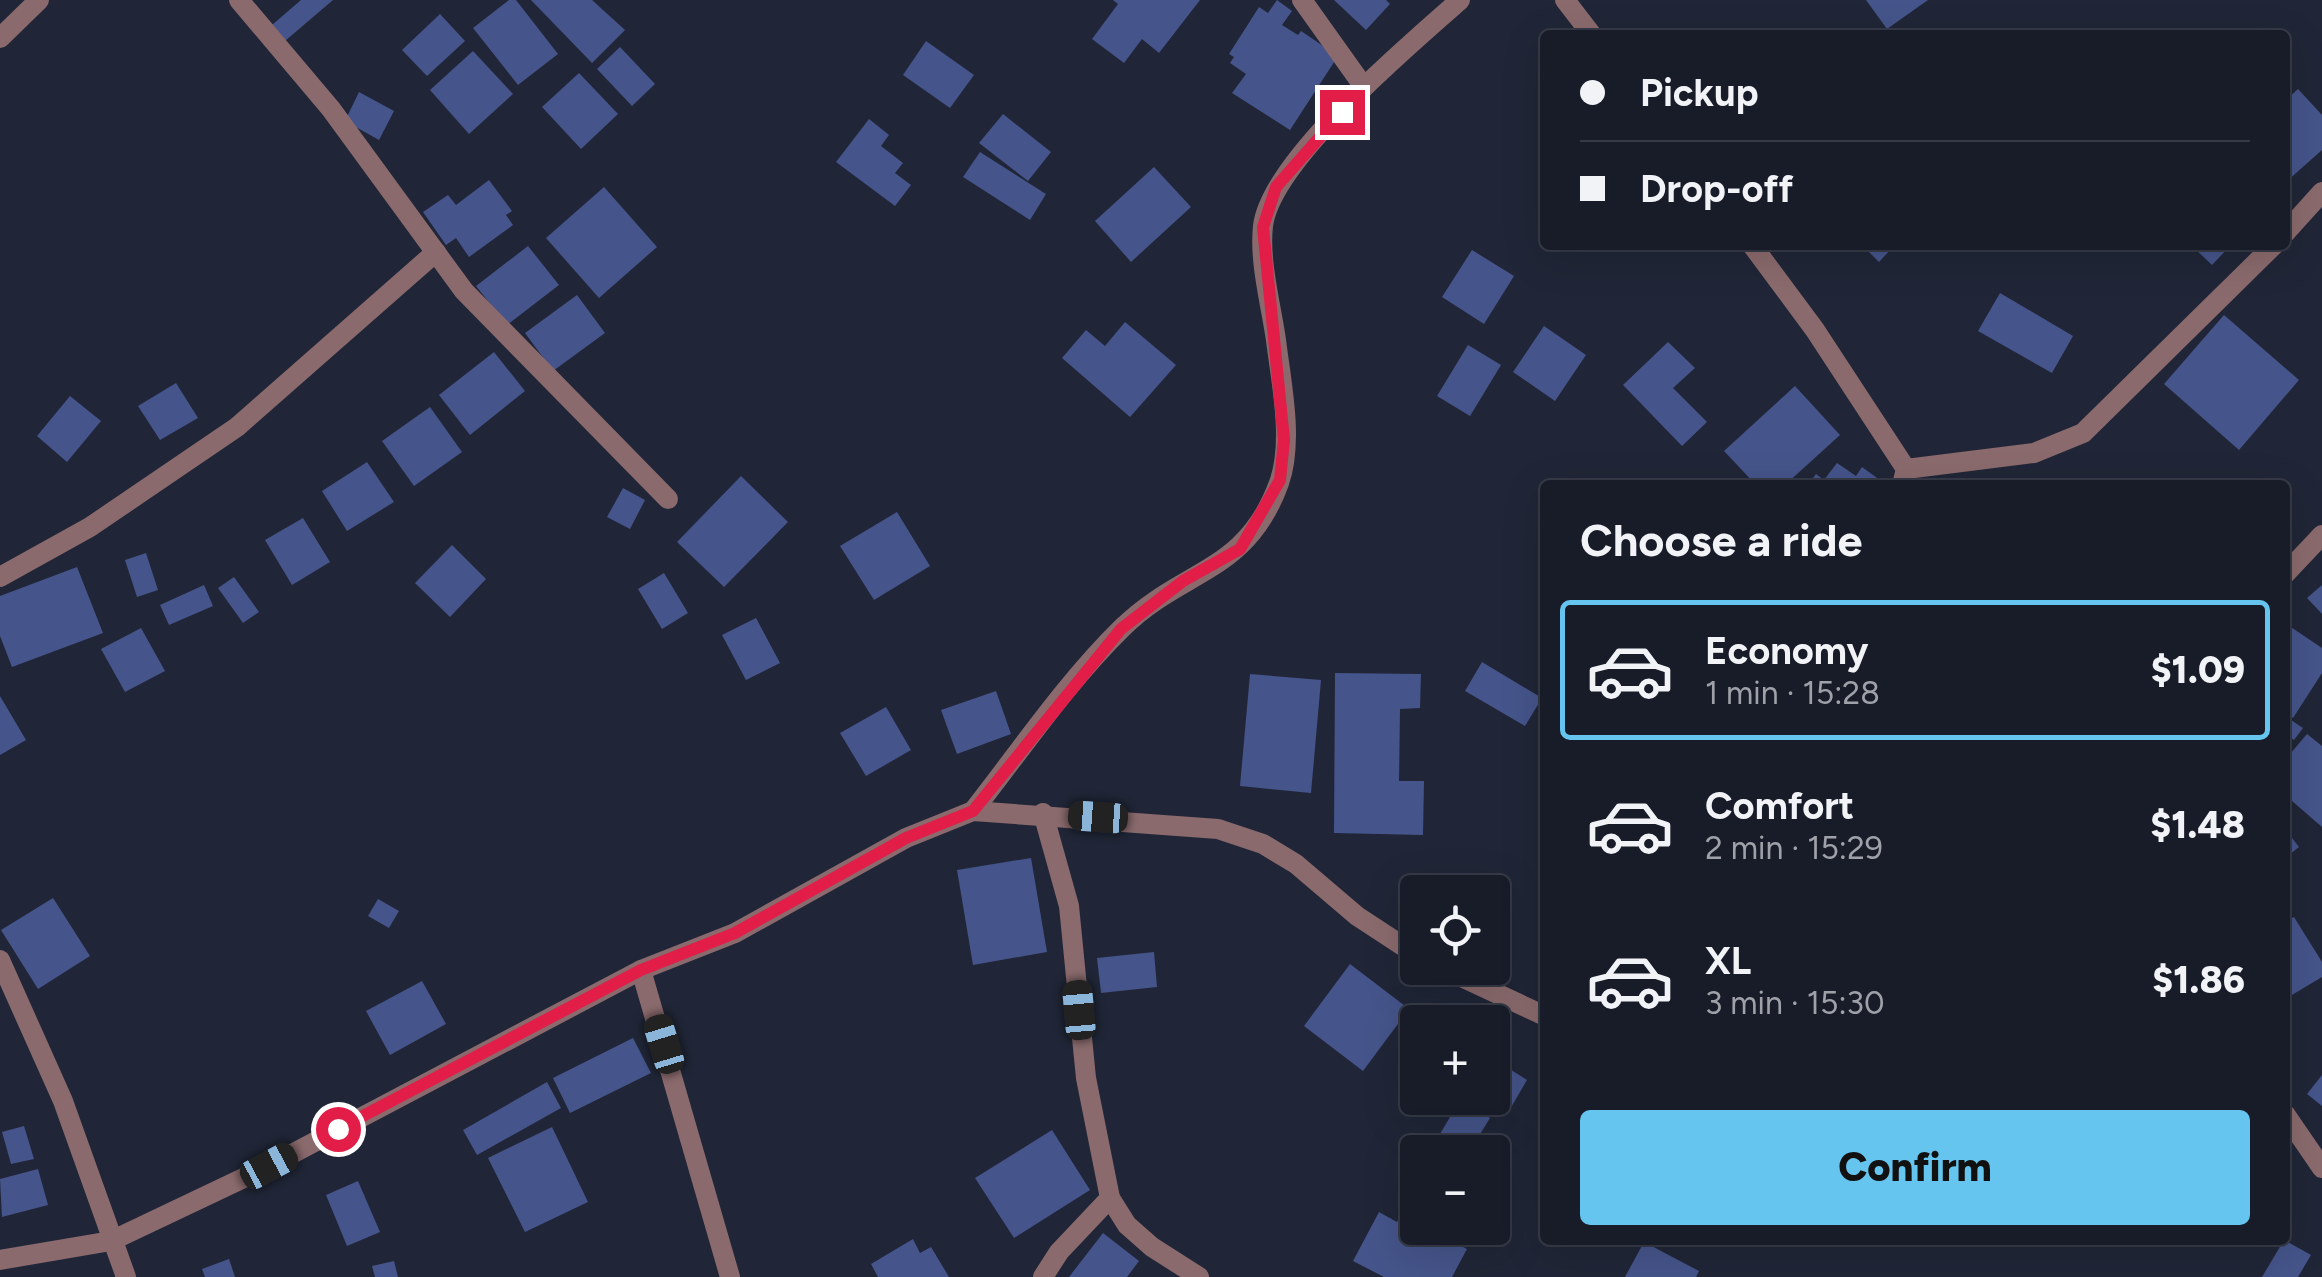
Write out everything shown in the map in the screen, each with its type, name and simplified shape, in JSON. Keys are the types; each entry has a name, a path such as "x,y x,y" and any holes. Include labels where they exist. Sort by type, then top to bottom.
{"street":[{"path":"0,38 39,0"},
{"path":"239,0 331,109 464,291 668,498"},
{"path":"1302,0 1364,87"},
{"path":"973,811 1121,629 1183,581 1240,549 1259,523 1280,480 1284,440 1263,227 1276,187 1364,87 1460,0"},
{"path":"1564,0 1588,30"},
{"path":"2290,227 2322,192"},
{"path":"1756,250 1815,330 1904,477 2034,453 2083,434 2269,250"},
{"path":"0,577 90,527 238,427 436,252"},
{"path":"2290,569 2322,535"},
{"path":"0,1260 111,1242 269,1166 641,970 735,933 906,838 973,811 1218,829 1263,844 1296,864 1356,916 1400,944"},
{"path":"1043,814 1068,906 1086,1078 1110,1198 1127,1225 1152,1247 1199,1277"},
{"path":"0,960 63,1102 126,1277"},
{"path":"641,970 730,1277"},
{"path":"1478,985 1540,1014"},
{"path":"2290,1121 2322,1168"},
{"path":"1043,1277 1059,1252 1110,1198"}],"building":[{"path":"301,0 333,0 285,41 272,25"},
{"path":"509,0 516,0 558,54 518,85 473,28"},
{"path":"531,0 592,0 625,30 592,63"},
{"path":"1113,0 1200,0 1159,53 1142,39 1124,63 1092,39 1118,4"},
{"path":"1277,0 1292,11 1282,25 1298,35 1301,31 1338,56 1290,130 1232,93 1246,74 1230,63 1234,57 1229,54 1259,7 1268,13"},
{"path":"1334,0 1386,0 1390,4 1366,30"},
{"path":"1866,0 1928,0 1887,29"},
{"path":"440,14 465,41 427,76 402,50"},
{"path":"926,41 974,75 950,108 903,75"},
{"path":"620,47 655,84 632,106 597,69"},
{"path":"473,51 513,94 469,134 430,90"},
{"path":"579,73 618,114 581,149 542,107"},
{"path":"2298,89 2322,115 2322,150 2290,179 2290,96"},
{"path":"359,92 394,111 379,140 345,121"},
{"path":"1003,114 1051,152 1028,181 979,143"},
{"path":"869,119 889,135 881,146 903,163 895,173 911,185 895,206 836,162"},
{"path":"980,152 1046,194 1030,220 963,177"},
{"path":"1154,167 1191,207 1131,262 1095,221"},
{"path":"489,180 512,211 506,215 513,225 469,257 456,238 446,245 423,212 448,195 456,205"},
{"path":"604,187 657,247 599,298 546,238"},
{"path":"528,246 559,285 507,325 476,286"},
{"path":"1472,250 1514,276 1484,324 1442,297"},
{"path":"1867,250 1890,250 1879,262"},
{"path":"2196,250 2226,250 2212,265"},
{"path":"2000,293 2073,336 2052,373 1978,331"},
{"path":"577,295 605,333 553,371 525,333"},
{"path":"2224,315 2299,380 2239,450 2164,384"},
{"path":"1125,322 1176,365 1130,417 1062,358 1086,330 1105,346"},
{"path":"1544,326 1586,355 1555,401 1513,372"},
{"path":"1668,342 1695,368 1673,388 1707,422 1682,446 1623,385"},
{"path":"1468,345 1501,365 1470,416 1437,396"},
{"path":"494,352 525,391 470,435 439,395"},
{"path":"176,383 198,418 160,440 138,406"},
{"path":"1795,386 1840,435 1790,480 1751,480 1724,451"},
{"path":"70,396 101,421 67,462 37,436"},
{"path":"430,407 462,452 414,486 382,441"},
{"path":"367,462 394,502 347,531 322,491"},
{"path":"1837,463 1856,476 1862,467 1880,480 1824,480"},
{"path":"741,476 788,522 724,587 677,542"},
{"path":"623,488 645,500 630,529 607,517"},
{"path":"897,512 930,566 874,600 840,546"},
{"path":"303,518 330,562 292,585 265,540"},
{"path":"452,545 486,579 450,617 415,583"},
{"path":"146,553 158,590 137,597 125,560"},
{"path":"77,567 103,633 12,667 0,636 0,596"},
{"path":"664,573 688,613 662,629 638,589"},
{"path":"234,577 259,612 243,623 218,588"},
{"path":"204,585 213,606 169,625 160,605"},
{"path":"2322,585 2322,614 2307,598"},
{"path":"756,618 780,663 746,680 722,635"},
{"path":"2290,626 2322,648 2322,673 2293,718"},
{"path":"141,628 165,671 125,692 101,649"},
{"path":"1482,662 1540,697 1540,701 1525,726 1465,691"},
{"path":"1335,673 1421,674 1420,708 1400,709 1399,781 1424,781 1423,835 1334,833"},
{"path":"1250,674 1321,680 1311,793 1240,786"},
{"path":"996,691 1011,734 957,754 941,710"},
{"path":"0,696 26,740 0,755"},
{"path":"886,707 911,750 866,776 840,733"},
{"path":"2290,719 2303,728 2294,740 2290,737"},
{"path":"2307,734 2322,746 2322,827 2290,799 2290,754"},
{"path":"2290,835 2299,847 2290,854"},
{"path":"1031,858 1047,952 973,965 957,870"},
{"path":"53,898 90,956 38,989 1,930"},
{"path":"378,899 399,911 389,928 368,916"},
{"path":"2294,917 2322,962 2322,977 2290,996 2290,919"},
{"path":"1154,952 1157,987 1101,993 1097,958"},
{"path":"1350,964 1404,1005 1400,1005 1400,1021 1363,1071 1304,1026"},
{"path":"422,981 446,1024 390,1055 366,1011"},
{"path":"633,1038 651,1073 570,1113 553,1078"},
{"path":"1510,1069 1527,1080 1510,1109"},
{"path":"2322,1075 2322,1106 2307,1094"},
{"path":"547,1082 561,1108 477,1155 463,1130"},
{"path":"1451,1115 1490,1118 1480,1135 1439,1135"},
{"path":"24,1126 34,1159 11,1164 2,1132"},
{"path":"552,1127 588,1202 525,1232 488,1158"},
{"path":"1052,1130 1090,1190 1014,1238 975,1178"},
{"path":"38,1169 48,1205 2,1217 0,1179"},
{"path":"358,1181 380,1232 347,1246 326,1195"},
{"path":"1379,1212 1397,1222 1400,1216 1400,1245 1459,1245 1467,1249 1452,1277 1384,1277 1353,1261"},
{"path":"1103,1233 1139,1261 1127,1277 1069,1277"},
{"path":"913,1239 920,1253 931,1247 949,1277 878,1277 871,1264"},
{"path":"2290,1243 2311,1255 2298,1277 2262,1277 2281,1245"},
{"path":"1642,1245 1650,1245 1699,1271 1696,1277 1625,1277"},
{"path":"229,1259 235,1277 205,1277 202,1269"},
{"path":"394,1261 398,1277 375,1277 372,1266"}],"route":[{"path":"338,1129 641,970 735,933 906,838 973,811 1121,629 1183,581 1218,565 1240,549 1259,523 1280,480 1284,440 1263,227 1276,187 1342,112"}]}
